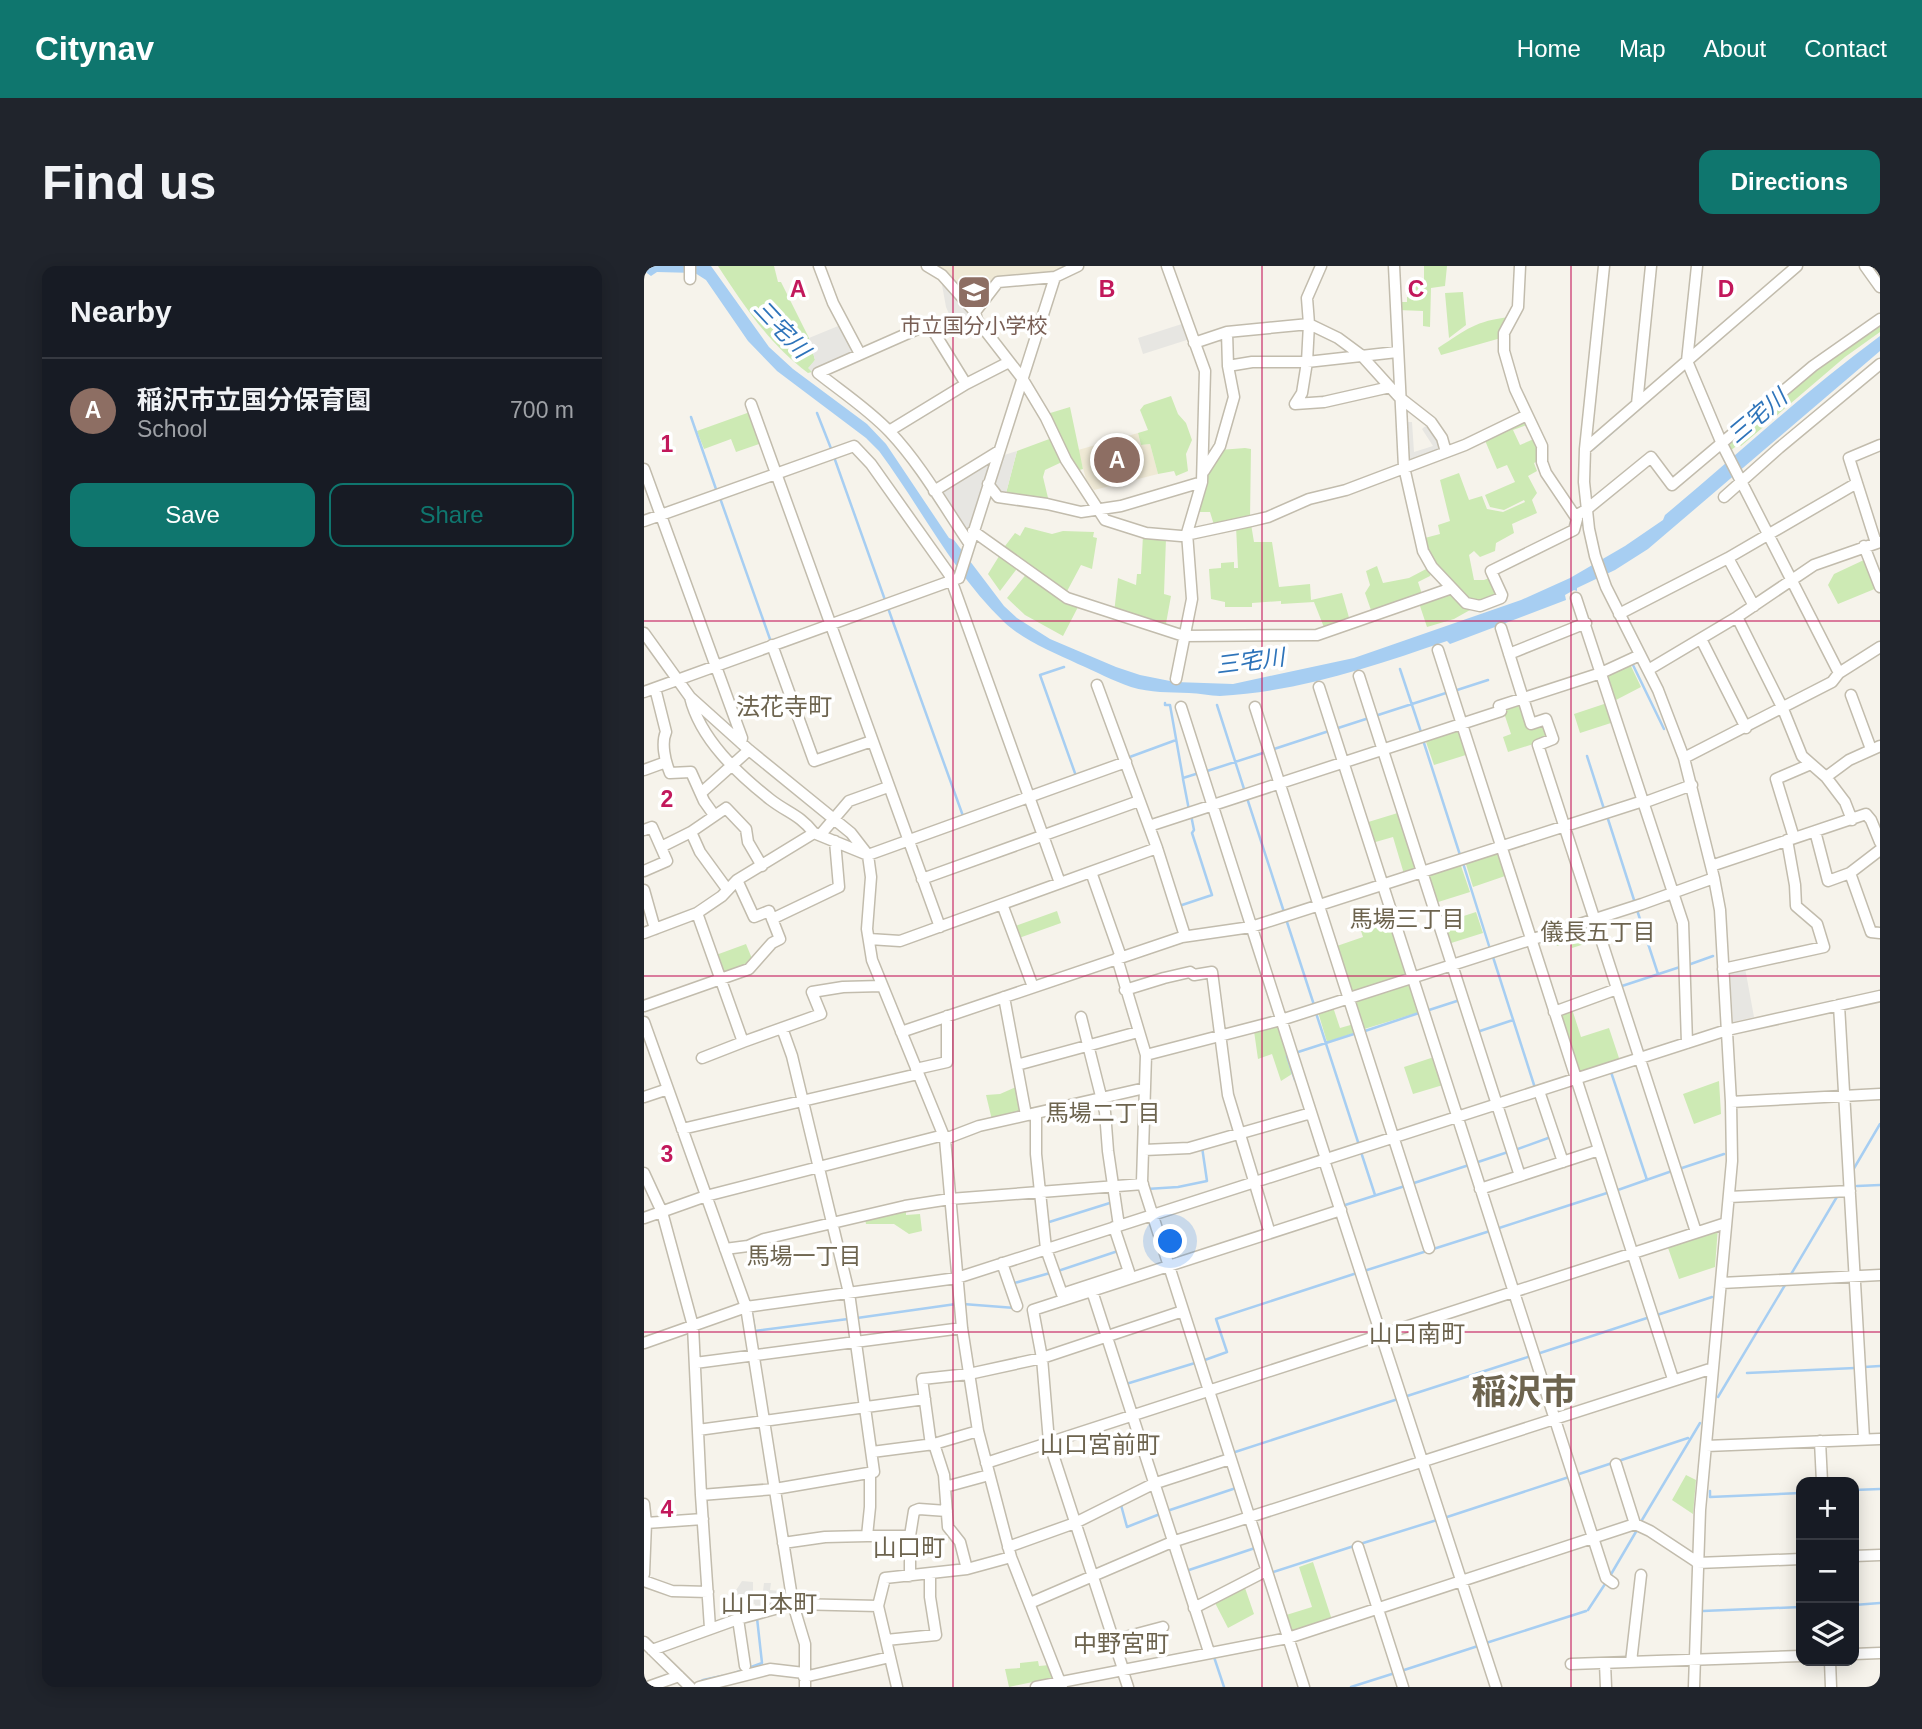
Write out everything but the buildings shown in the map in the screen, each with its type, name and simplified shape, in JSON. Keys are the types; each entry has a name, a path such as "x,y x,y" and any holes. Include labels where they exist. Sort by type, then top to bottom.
{"street":[{"path":"819,266 833,303 860,355"},
{"path":"927,266 942,275 975,312 977,320 1022,378 1046,418 1066,460 1105,520 1146,533 1181,536 1268,517 1309,499 1346,490 1446,452 1527,415"},
{"path":"975,312 998,282 1055,276 1078,266"},
{"path":"1167,266 1205,371 1202,477 1187,533 1192,599 1176,679"},
{"path":"1321,266 1307,298 1307,362 1302,393 1295,404 1324,402 1391,387"},
{"path":"1394,266 1404,467 1423,551 1432,567 1466,603 1473,606 1498,601 1502,595 1492,571 1573,530 1577,519 1546,473 1542,462 1542,446 1512,379 1502,342 1518,307 1520,266"},
{"path":"1604,266 1586,449 1586,510 1595,556 1604,582 1674,728 1692,785 1720,910 1732,1161 1697,1562 1694,1687"},
{"path":"1637,404 1651,266"},
{"path":"1697,266 1687,361 1723,447 1839,673"},
{"path":"1586,449 1797,266"},
{"path":"1866,266 1880,287"},
{"path":"714,815 691,772 670,773 666,762 666,732 649,690 951,581 961,574 1055,276"},
{"path":"1575,516 1651,457 1672,485 1723,447 1813,366 1880,319"},
{"path":"966,384 929,324 818,373 889,431 909,454 969,543"},
{"path":"1194,343 1227,332 1309,324 1338,338 1361,355 1399,397 1431,422 1442,438 1446,452"},
{"path":"988,484 998,498 1047,504 1081,512 1155,497 1202,477 1220,446 1234,397 1228,366 1227,332"},
{"path":"1228,366 1252,362 1307,362 1397,352"},
{"path":"889,431 966,384 1009,362"},
{"path":"1724,497 1880,364"},
{"path":"751,404 940,927"},
{"path":"1648,670 1737,617 1814,565 1878,543 1849,458 1880,445"},
{"path":"644,521 854,446 872,464 951,581 1060,883"},
{"path":"934,491 999,451"},
{"path":"644,469 742,738 741,743"},
{"path":"1619,614 1728,558 1857,483"},
{"path":"973,531 1067,598 1184,636 1317,635 1452,589"},
{"path":"1864,546 1879,582"},
{"path":"1728,558 1754,606"},
{"path":"1576,597 1683,923 1687,1043"},
{"path":"1737,617 1783,709 1802,756 1826,777 1845,802 1852,820"},
{"path":"1509,654 1586,623"},
{"path":"1501,628 1531,724 1546,719 1553,739 1538,745 1696,1232"},
{"path":"644,633 690,697 749,750 851,833 868,855 871,877 869,939 872,960 944,1137 962,1328 978,1431 1009,1552 1061,1684"},
{"path":"1701,639 1746,727"},
{"path":"772,645 814,761 872,741"},
{"path":"1684,758 1832,682 1839,673 1880,647"},
{"path":"1438,650 1673,1380"},
{"path":"1149,826 1501,711 1499,706 1601,673 1640,655"},
{"path":"1359,676 1520,1176"},
{"path":"1097,685 1149,826 1185,936"},
{"path":"1319,687 1606,1578 1613,1583"},
{"path":"1826,777 1849,760 1876,747 1852,695"},
{"path":"690,697 692,707 705,729 733,765 773,801 803,819 818,834 868,855 1126,762"},
{"path":"1181,707 1340,1210 1496,1687"},
{"path":"1255,707 1429,1248"},
{"path":"701,793 749,750"},
{"path":"644,770 666,762"},
{"path":"1723,969 1824,947 1817,924 1796,906 1791,839 1776,779 1811,764"},
{"path":"901,1032 1185,936 1251,927 1692,785"},
{"path":"644,933 697,913 722,896 737,880 818,834 849,801 888,787"},
{"path":"922,879 1139,801"},
{"path":"661,847 691,832 726,808 746,829 748,842 762,866"},
{"path":"1712,866 1866,814 1880,842"},
{"path":"644,830 652,827 667,861 644,871"},
{"path":"1815,831 1828,881 1850,873 1880,850"},
{"path":"691,832 700,852 727,889"},
{"path":"772,919 839,887 835,842"},
{"path":"869,939 900,941 1157,849"},
{"path":"1091,872 1146,1055 1143,1185 1304,1687"},
{"path":"1850,873 1871,932 1880,933"},
{"path":"1146,1055 1281,1020 1714,878"},
{"path":"644,1006 749,969 772,943 780,939 769,911 754,917 737,880"},
{"path":"644,890 656,929"},
{"path":"1002,904 1033,987"},
{"path":"697,913 743,1042"},
{"path":"1125,990 1191,972 1194,975 1212,972 1228,1095 1268,1227"},
{"path":"702,1058 821,1014 812,992 843,987 882,986"},
{"path":"1555,1012 1617,989"},
{"path":"645,1341 746,1307 957,1278 1727,1030 1880,996"},
{"path":"1004,997 1017,1065 1031,1114 1046,1248 1062,1294 1129,1272 1116,1226 1105,1112 1081,1017"},
{"path":"1839,1005 1864,1440"},
{"path":"682,1129 803,1102 947,1062 947,1016"},
{"path":"644,1022 746,1307 793,1604 805,1644 805,1679"},
{"path":"701,1494 775,1489 874,1472 849,1293 792,1056 782,1028"},
{"path":"1017,1065 1138,1032"},
{"path":"644,1218 706,1196 979,1126 1145,1087"},
{"path":"644,1097 668,1089"},
{"path":"1539,1091 1563,1162"},
{"path":"1731,1102 1880,1094"},
{"path":"1144,1150 1189,1147 1311,1113"},
{"path":"1480,1189 1599,1150"},
{"path":"644,1173 662,1212 693,1326 710,1628"},
{"path":"725,1248 748,1246 764,1239 905,1206 950,1199 1143,1185"},
{"path":"1729,1197 1850,1191"},
{"path":"1128,1687 1049,1442 1042,1358 1033,1310 1340,1210"},
{"path":"986,1463 1726,1223"},
{"path":"1002,1263 1017,1307"},
{"path":"1721,1283 1880,1275"},
{"path":"1091,1291 1209,1652"},
{"path":"967,1569 961,1542 948,1527 944,1475 933,1445 922,1380 969,1374 1042,1358 1183,1311"},
{"path":"695,1363 962,1328"},
{"path":"1030,1603 1172,1542 1713,1368"},
{"path":"698,1430 925,1399"},
{"path":"872,1452 933,1445 978,1431"},
{"path":"1706,1446 1880,1439"},
{"path":"1820,1441 1822,1477"},
{"path":"897,1687 878,1606 885,1578 967,1569 1075,1523 1153,1484 1230,1459"},
{"path":"1616,1464 1635,1524"},
{"path":"867,1536 870,1474"},
{"path":"945,1487 989,1475"},
{"path":"644,1504 644,1574"},
{"path":"910,1576 910,1536 914,1511 947,1511"},
{"path":"646,1523 703,1519"},
{"path":"1036,1687 1288,1638 1635,1524 1697,1562 1796,1559"},
{"path":"783,1543 825,1537 910,1536"},
{"path":"1358,1546 1403,1687"},
{"path":"1859,1556 1880,1555"},
{"path":"1194,1608 1266,1571"},
{"path":"886,1640 936,1635 930,1597 930,1574"},
{"path":"1631,1662 1641,1575"},
{"path":"644,1581 673,1591 708,1592"},
{"path":"652,1650 710,1628 793,1604 878,1606"},
{"path":"738,1619 745,1666"},
{"path":"1114,1640 1163,1627"},
{"path":"644,1642 690,1687"},
{"path":"1859,1654 1880,1653"},
{"path":"1571,1664 1796,1656"},
{"path":"699,1687 770,1669 805,1679 890,1657"},
{"path":"1605,1663 1606,1687"},
{"path":"1830,1666 1831,1687"},
{"path":"648,1687 679,1676"}],"shaded area":[{"name":"市立国分小学校","path":"931,266 1073,266 1054,275 998,279 978,304 972,306"},
{"path":"942,285 949,287 974,315 957,332 946,307"},
{"path":"1185,323 1190,339 1143,354 1138,338"},
{"path":"843,324 857,352 812,372 808,368 815,360 809,338"},
{"path":"1403,422 1412,422 1414,452 1433,446 1422,429 1429,423 1443,449 1408,463"},
{"path":"1138,433 1141,445 1150,444 1158,474 1094,490 1086,479 1078,450"},
{"path":"1017,451 1005,497 991,486 1001,456"},
{"path":"993,458 970,532 966,533 941,492"},
{"path":"1745,968 1754,1017 1733,1022 1730,973"},
{"path":"742,1581 753,1582 753,1591 763,1591 764,1583 771,1583 770,1590 780,1591 781,1604 756,1611 755,1604 736,1607 733,1595"}],"green space":[{"path":"718,266 774,266 778,282 781,282 809,338 815,360 809,368 812,372 808,373 794,362 770,337"},
{"path":"1424,266 1447,266 1445,286 1431,288 1430,327 1423,326 1423,311 1398,310 1398,302 1407,302 1407,297 1411,297 1411,281 1424,281"},
{"path":"1463,292 1466,325 1449,338 1445,293"},
{"path":"1510,317 1501,338 1441,355 1438,348 1464,331 1488,321"},
{"path":"1880,322 1880,332 1845,357 1741,446 1739,444 1730,451 1728,441 1816,367"},
{"path":"1171,396 1192,440 1186,454 1188,471 1176,476 1174,471 1158,474 1150,444 1141,445 1138,433 1148,430 1140,410 1144,405"},
{"path":"1070,407 1083,469 1076,471 1047,414"},
{"path":"750,412 762,443 736,452 731,439 704,449 697,431"},
{"path":"1524,419 1529,424 1513,430 1520,445 1536,438 1540,460 1534,463 1537,471 1528,476 1537,493 1532,500 1537,513 1512,524 1514,533 1496,543 1495,551 1480,557 1474,551 1469,555 1474,580 1492,577 1500,594 1473,605 1433,566 1421,539 1440,534 1438,525 1450,521 1440,480 1459,473 1469,500 1482,496 1487,509 1503,512 1525,502 1524,500 1504,510 1490,507 1485,495 1515,482 1507,465 1497,469 1484,438"},
{"path":"1052,438 1064,461 1045,470 1043,477 1049,502 1005,497 1017,451"},
{"path":"1251,449 1250,519 1214,525 1210,512 1196,512 1204,475 1220,450"},
{"path":"1251,524 1254,542 1272,542 1279,587 1310,584 1311,600 1342,593 1350,621 1325,630 1314,602 1281,604 1281,601 1252,603 1252,607 1225,607 1225,602 1211,599 1209,569 1221,568 1221,563 1234,562 1234,568 1238,568 1236,526"},
{"path":"1025,527 1052,534 1063,531 1094,532 1093,537 1097,538 1092,569 1081,565 1065,595 1002,550 1015,533 1020,536"},
{"path":"1143,535 1166,538 1164,594 1171,596 1165,629 1114,613 1118,578 1136,585 1137,574 1141,574"},
{"path":"1001,553 1019,566 1000,591 988,574"},
{"path":"1866,559 1877,588 1838,604 1828,585 1834,574"},
{"path":"1377,566 1383,583 1409,578 1428,568 1432,572 1430,576 1418,582 1423,597 1372,613 1365,593 1370,585 1366,571"},
{"path":"1028,572 1064,600 1078,607 1063,636 1025,615 1007,598"},
{"path":"1450,592 1471,607 1470,610 1454,619 1427,627 1419,603"},
{"path":"1630,664 1641,687 1614,701 1606,677"},
{"path":"1607,703 1614,722 1580,733 1574,714"},
{"path":"1521,704 1529,727 1542,723 1549,739 1508,752 1503,737 1511,734 1503,710"},
{"path":"1461,729 1469,754 1434,765 1425,739"},
{"path":"1401,812 1417,870 1404,874 1393,837 1372,843 1365,823"},
{"path":"1498,851 1508,875 1473,887 1465,861"},
{"path":"1460,863 1470,892 1435,903 1428,873"},
{"path":"1385,906 1406,977 1352,994 1334,947 1363,937 1356,916"},
{"path":"1057,911 1061,923 1019,938 1015,926"},
{"path":"1476,912 1483,933 1448,944 1442,923"},
{"path":"1589,924 1593,926 1597,940 1572,948 1570,941 1557,946 1554,936"},
{"path":"746,944 753,961 750,966 723,973 716,955"},
{"path":"1411,984 1420,1012 1361,1030 1354,1000"},
{"path":"1333,1007 1340,1028 1354,1024 1357,1032 1327,1042 1318,1012"},
{"path":"1572,1009 1581,1037 1609,1028 1620,1061 1579,1075 1558,1014"},
{"path":"1275,1025 1279,1027 1292,1074 1281,1081 1272,1054 1258,1059 1254,1031"},
{"path":"1434,1057 1443,1085 1413,1094 1404,1067"},
{"path":"1719,1081 1721,1114 1694,1124 1683,1094"},
{"path":"1016,1087 1021,1113 992,1120 986,1095 1000,1094"},
{"path":"906,1210 906,1215 920,1214 922,1231 909,1234 894,1224 866,1224 865,1219"},
{"path":"1718,1227 1715,1267 1679,1279 1667,1245"},
{"path":"1686,1475 1696,1480 1693,1514 1672,1500"},
{"path":"1313,1562 1332,1620 1291,1634 1283,1616 1312,1607 1299,1567"},
{"path":"1244,1585 1254,1614 1228,1628 1214,1601"},
{"path":"1038,1661 1039,1666 1050,1665 1054,1675 1052,1678 1009,1687 1005,1669 1020,1668 1020,1663"}],"water":[{"path":"644,266 711,266 769,347 793,369 867,424 886,444 949,538 954,540 1004,606 1017,618 1050,639 1116,667 1175,682 1233,684 1354,658 1521,600 1570,578 1663,520 1665,515 1798,401 1880,336 1880,351 1648,549 1615,570 1565,595 1566,600 1450,644 1447,641 1335,676 1249,694 1216,696 1131,687 1049,650 1012,629 986,603 953,561 879,451 866,438 777,371 748,341 706,280 695,273 657,272 651,276 644,271"}],"waterway":[{"path":"1593,449 1672,380"},
{"path":"817,413 832,451"},
{"path":"691,417 717,492"},
{"path":"834,457 885,600"},
{"path":"720,498 771,642"},
{"path":"888,608 963,816"},
{"path":"778,648 817,755"},
{"path":"1632,663 1664,729"},
{"path":"1064,667 1040,675 1076,776 1079,775"},
{"path":"1400,669 1422,735"},
{"path":"1454,691 1488,680"},
{"path":"1375,716 1449,692"},
{"path":"1165,703 1170,705 1183,778 1199,773"},
{"path":"1217,705 1245,792"},
{"path":"1335,729 1369,718"},
{"path":"1271,750 1329,731"},
{"path":"1127,758 1176,740"},
{"path":"1423,740 1460,855"},
{"path":"1204,772 1266,752"},
{"path":"1587,756 1604,809"},
{"path":"1183,779 1189,810"},
{"path":"1247,798 1284,912"},
{"path":"1179,906 1212,895 1192,833 1194,830 1191,815"},
{"path":"1607,816 1635,903"},
{"path":"1463,863 1490,949"},
{"path":"1637,910 1658,974"},
{"path":"1286,919 1314,1005"},
{"path":"1688,965 1713,956"},
{"path":"1493,957 1535,1088"},
{"path":"1622,986 1680,967"},
{"path":"1426,1011 1460,1000"},
{"path":"1316,1013 1359,1145"},
{"path":"1362,1032 1419,1013"},
{"path":"1477,1032 1513,1020"},
{"path":"1295,1053 1357,1033"},
{"path":"1287,1056 1295,1080"},
{"path":"1611,1072 1647,1180"},
{"path":"1853,1170 1880,1124"},
{"path":"1515,1150 1551,1137"},
{"path":"1147,1189 1178,1187 1207,1181 1202,1147"},
{"path":"1361,1152 1375,1195"},
{"path":"1475,1163 1508,1152"},
{"path":"1679,1169 1724,1154"},
{"path":"1411,1184 1469,1165"},
{"path":"1615,1191 1672,1171"},
{"path":"1857,1186 1880,1185"},
{"path":"1342,1206 1405,1186"},
{"path":"1496,1229 1610,1192"},
{"path":"1790,1276 1838,1195"},
{"path":"1046,1223 1113,1202"},
{"path":"1364,1271 1490,1231"},
{"path":"1058,1271 1118,1251"},
{"path":"1011,1284 1050,1273"},
{"path":"1202,1361 1227,1352 1216,1319 1357,1273"},
{"path":"1718,1397 1785,1285"},
{"path":"1654,1316 1712,1297"},
{"path":"857,1318 956,1304"},
{"path":"963,1304 1015,1308"},
{"path":"752,1314 755,1331 848,1319"},
{"path":"1537,1354 1650,1317"},
{"path":"1404,1397 1531,1356"},
{"path":"1126,1384 1195,1363"},
{"path":"1864,1367 1880,1366"},
{"path":"1747,1373 1855,1368"},
{"path":"1232,1453 1398,1399"},
{"path":"1642,1520 1700,1423"},
{"path":"1576,1475 1688,1438"},
{"path":"1156,1478 1226,1455"},
{"path":"1444,1518 1569,1477"},
{"path":"1167,1511 1236,1488"},
{"path":"1859,1490 1880,1489"},
{"path":"1710,1491 1710,1497 1796,1493"},
{"path":"1121,1505 1127,1527 1160,1514"},
{"path":"1360,1544 1437,1520"},
{"path":"1610,1576 1637,1530"},
{"path":"1270,1573 1354,1546"},
{"path":"1186,1571 1255,1548"},
{"path":"1588,1610 1605,1584"},
{"path":"1859,1605 1880,1603"},
{"path":"1703,1611 1796,1607"},
{"path":"1486,1643 1586,1611"},
{"path":"732,1674 762,1663 757,1618"},
{"path":"1401,1671 1478,1646"},
{"path":"1213,1654 1224,1687"},
{"path":"1351,1687 1395,1673"},
{"path":"695,1684 722,1676"}],"place":[{"name":"市立国分小学校","path":"974,292"},
{"name":"稲沢市立国分保育園","path":"1117,460"}],"district":[{"name":"法花寺町","path":"784,707"},
{"name":"馬場三丁目","path":"1407,919"},
{"name":"儀長五丁目","path":"1598,932"},
{"name":"馬場二丁目","path":"1103,1113"},
{"name":"馬場一丁目","path":"804,1256"},
{"name":"山口南町","path":"1417,1334"},
{"name":"稲沢市","path":"1524,1392"},
{"name":"山口宮前町","path":"1100,1445"},
{"name":"山口町","path":"909,1548"},
{"name":"山口本町","path":"769,1604"},
{"name":"中野宮町","path":"1121,1644"}],"water label":[{"name":"三宅川","path":"782,329"},
{"name":"三宅川","path":"1757,416"},
{"name":"三宅川","path":"1250,661"}]}
